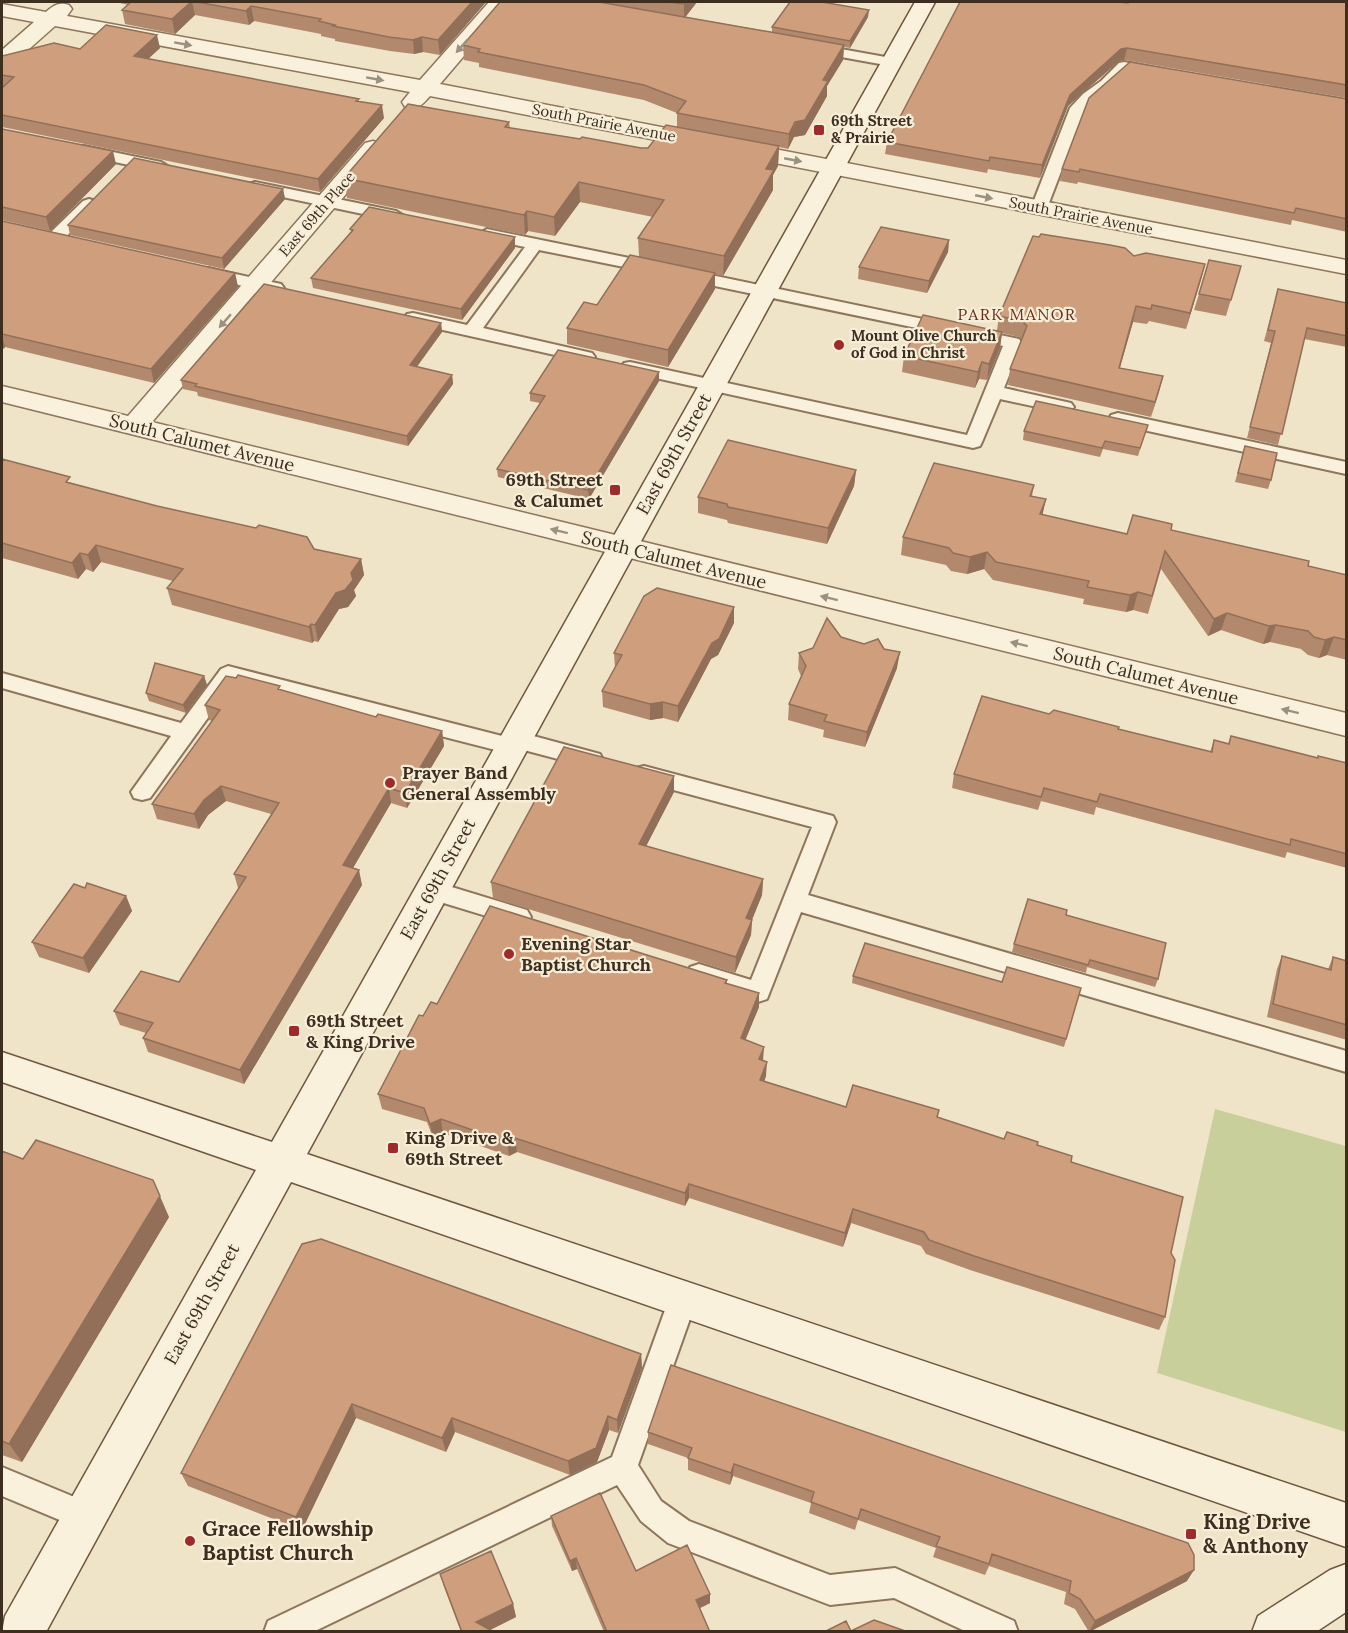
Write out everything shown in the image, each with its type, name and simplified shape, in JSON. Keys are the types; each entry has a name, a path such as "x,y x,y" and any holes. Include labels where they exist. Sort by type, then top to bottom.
{"street":[{"path":"2,61 70,2"},
{"name":"East 69th Place","path":"134,426 500,2"},
{"name":"East 69th Street","path":"25,1630 86,1515 923,2"},
{"name":"South Prairie Avenue","path":"2,9 425,88 1347,267"},
{"name":"South Calumet Avenue","path":"2,394 1347,725"},
{"path":"2,1067 1347,1525"},
{"path":"1274,1632 1347,1586"}],"lane":[{"path":"799,46 891,62"},
{"path":"1040,208 1078,108 1083,101 1106,84 1124,66 1171,74"},
{"path":"67,148 178,171"},
{"path":"117,177 132,161"},
{"path":"235,183 412,219"},
{"path":"54,239 101,192"},
{"path":"390,313 973,442 1013,343 468,230"},
{"path":"33,234 76,244"},
{"path":"472,331 535,244"},
{"path":"187,268 298,292"},
{"path":"994,392 1347,468"},
{"path":"142,792 228,674 616,766 825,822 758,992 681,968"},
{"path":"2,681 185,732"},
{"path":"432,890 537,923"},
{"path":"795,901 1347,1062"},
{"path":"279,1632 623,1467 683,1299"},
{"path":"623,1467 651,1511 679,1532 830,1590 895,1583 1003,1632"},
{"path":"2,1482 86,1515"}],"green space":[{"path":"1215,1109 1346,1146 1346,1432 1157,1373"}],"building":[{"path":"131,2 191,2 172,19 122,10"},
{"path":"197,2 472,2 438,40 422,37 413,40 333,26 335,25 319,21 321,19 251,6 246,11"},
{"path":"500,2 599,2 844,45 823,80 828,81 805,120 795,122 789,134 677,113 686,101 644,85 478,52 480,49 463,45"},
{"path":"790,2 822,2 869,10 850,41 772,27"},
{"path":"960,2 1347,2 1347,85 1127,48 1121,49 1070,95 1042,165 990,157 989,161 887,142"},
{"path":"106,25 157,35 134,56 382,105 318,179 2,115 2,88 14,77 2,75 2,56 54,43 80,49"},
{"path":"1130,62 1347,99 1347,219 1296,208 1294,213 1080,169 1079,172 1062,169 1089,98"},
{"path":"408,104 509,122 505,127 580,139 582,137 641,148 648,148 666,125 779,146 766,169 774,170 724,256 638,238 664,200 579,182 554,217 527,211 524,215 344,178"},
{"path":"2,129 113,151 46,217 2,207"},
{"path":"134,158 283,189 222,258 68,225"},
{"path":"369,207 515,237 461,309 311,278 353,230 350,229"},
{"path":"2,221 235,273 151,369 2,334"},
{"path":"881,227 949,240 929,281 859,267"},
{"path":"1041,234 1125,248 1134,256 1146,253 1205,264 1190,313 1152,305 1151,309 1136,306 1119,368 1163,376 1155,402 1010,369 1027,326 1022,321 999,316 1033,236 1039,237"},
{"path":"630,255 715,273 668,350 567,328 584,302 597,305"},
{"path":"1209,260 1241,266 1231,300 1199,294"},
{"path":"264,284 441,323 410,365 452,375 407,436 195,386 197,384 181,380"},
{"path":"1278,289 1347,303 1347,336 1307,328 1282,434 1250,427 1275,331 1268,330"},
{"path":"923,315 1002,332 989,364 982,362 978,372 904,356"},
{"path":"558,350 659,372 588,490 497,469 545,396 530,393"},
{"path":"1036,401 1148,425 1140,448 1105,441 1102,448 1024,431"},
{"path":"728,440 856,470 828,528 728,507 727,504 698,497"},
{"path":"1245,446 1277,453 1271,480 1238,473"},
{"path":"2,459 70,477 66,482 157,506 256,528 259,525 307,537 314,549 361,559 351,573 353,580 345,590 336,593 315,625 311,624 309,627 167,588 183,569 96,545 88,555 80,553 72,563 2,543"},
{"path":"934,463 1034,485 1030,496 1046,499 1040,514 1127,534 1133,515 1172,524 1171,530 1309,561 1308,566 1347,575 1347,640 1334,637 1325,640 1314,637 1308,631 1276,625 1269,626 1227,613 1214,619 1165,551 1152,596 1138,592 1130,595 1087,587 1089,581 996,562 987,552 970,557 953,553 949,548 903,537"},
{"path":"657,588 734,607 719,639 712,643 678,706 663,702 650,704 602,691 622,655 614,653 644,596"},
{"path":"827,618 841,637 864,644 878,639 884,649 900,652 867,732 824,721 827,715 789,704 806,666 799,653 813,648"},
{"path":"155,663 204,676 183,705 146,693"},
{"path":"238,675 376,717 378,714 442,731 405,793 389,788 343,865 359,870 240,1070 143,1038 153,1023 114,1011 141,971 179,982 246,877 234,874 279,803 221,786 204,800 194,814 152,804 220,710 205,705 226,676 236,678"},
{"path":"982,696 1049,714 1054,710 1119,727 1118,729 1212,752 1214,740 1229,744 1231,736 1347,763 1347,854 1291,839 1290,845 1100,794 1097,802 1044,788 1041,797 954,774"},
{"path":"564,747 674,776 639,844 763,879 746,918 752,920 736,957 491,882"},
{"path":"87,883 126,896 83,958 32,942 74,884 85,888"},
{"path":"1028,899 1067,910 1066,915 1166,943 1158,979 1090,960 1088,965 1014,944"},
{"path":"490,906 727,980 725,983 759,993 741,1038 764,1047 759,1059 767,1062 760,1080 846,1107 853,1085 939,1110 937,1117 1004,1139 1007,1132 1038,1142 1037,1145 1072,1156 1071,1162 1183,1197 1171,1253 1175,1260 1165,1317 974,1256 929,1240 924,1232 853,1209 845,1233 689,1184 685,1193 515,1138 507,1142 441,1119 430,1124 424,1108 378,1094 419,1015 423,1016 431,1002 437,1004"},
{"path":"865,943 1002,982 1007,967 1081,988 1066,1039 853,976"},
{"path":"1282,956 1331,970 1333,957 1347,961 1347,1025 1273,1004"},
{"path":"36,1140 153,1180 160,1196 9,1444 2,1441 2,1151 23,1159"},
{"path":"321,1239 641,1354 617,1420 608,1416 596,1448 568,1461 452,1418 442,1438 352,1404 296,1517 181,1473 302,1244"},
{"path":"671,1365 1188,1543 1194,1555 1194,1570 1095,1621 1080,1599 1069,1593 1071,1581 992,1554 989,1564 936,1546 940,1537 861,1509 858,1519 811,1502 814,1492 734,1464 731,1473 688,1458 692,1448 648,1432"},
{"path":"600,1493 636,1571 687,1545 710,1594 696,1600 710,1632 607,1632 576,1558 570,1561 551,1516"},
{"path":"491,1551 513,1604 476,1622 494,1632 462,1632 440,1574"},
{"path":"874,1620 908,1632 824,1632 846,1621 851,1631"}],"place":[{"name":"69th Street & Prairie","path":"819,130"},
{"name":"Mount Olive Church of God in Christ","path":"839,345"},
{"name":"69th Street & Calumet","path":"615,490"},
{"name":"Prayer Band General Assembly","path":"390,783"},
{"name":"Evening Star Baptist Church","path":"509,954"},
{"name":"69th Street & King Drive","path":"294,1031"},
{"name":"King Drive & 69th Street","path":"393,1148"},
{"name":"King Drive & Anthony","path":"1191,1534"},
{"name":"Grace Fellowship Baptist Church","path":"190,1541"}],"district":[{"name":"PARK MANOR","path":"1017,314"}]}
